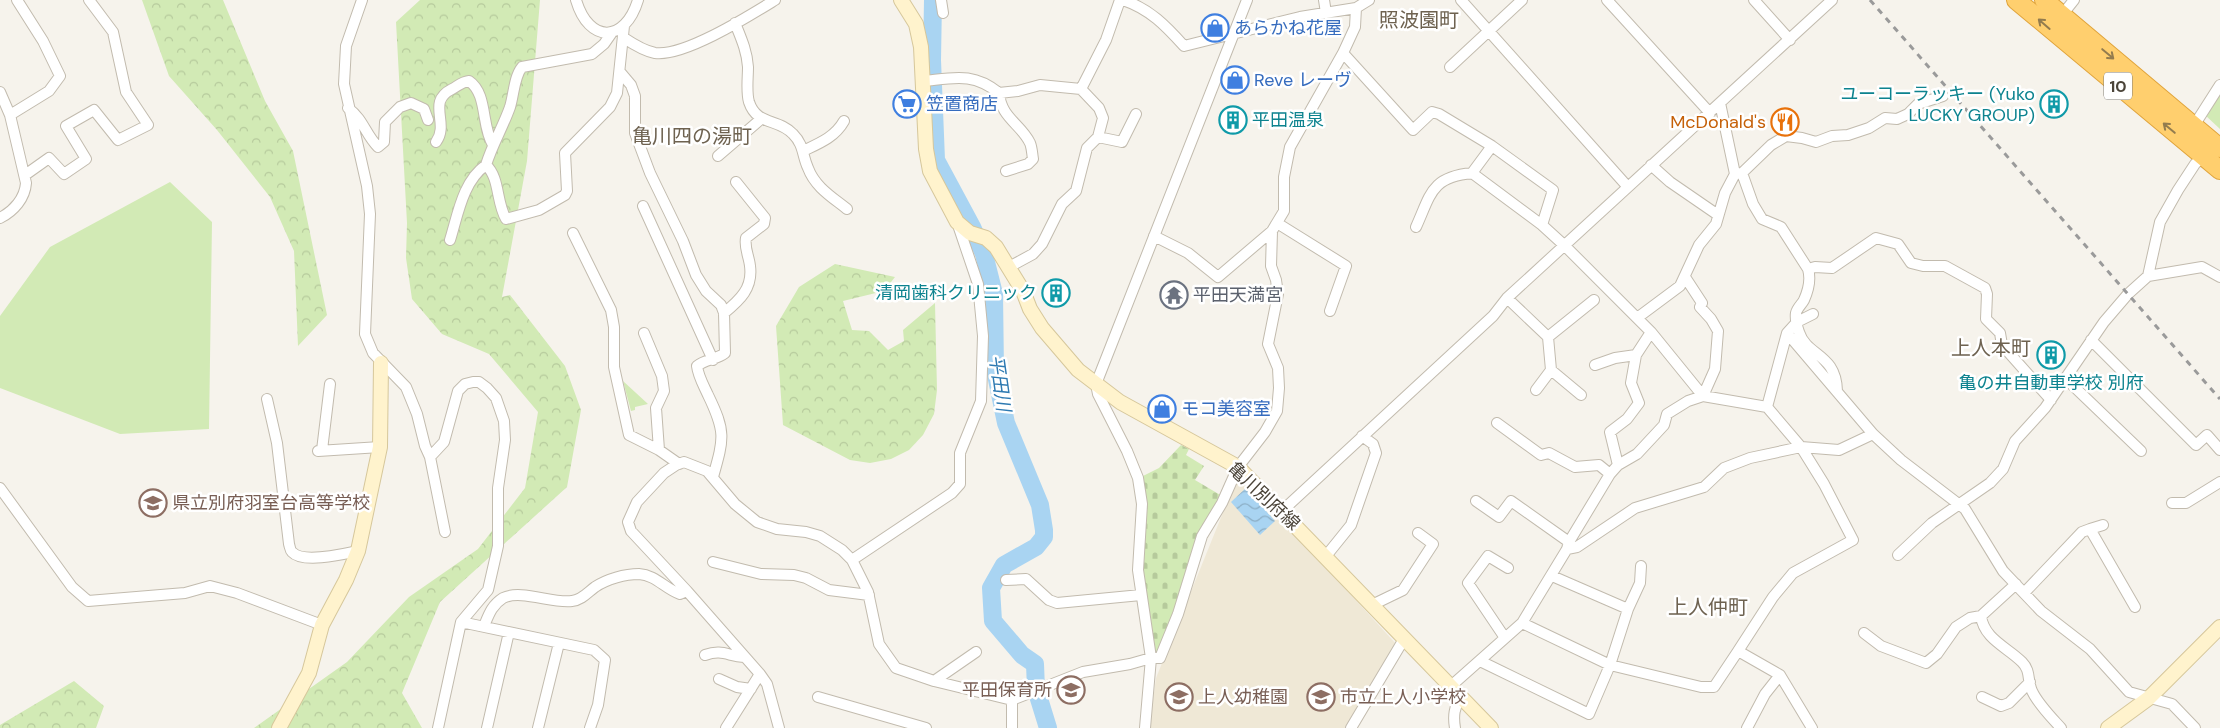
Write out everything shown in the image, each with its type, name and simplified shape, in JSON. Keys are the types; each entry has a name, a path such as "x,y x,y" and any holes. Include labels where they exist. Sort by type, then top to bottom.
{"highway":[{"name":"10","path":"2016,0 2220,170"},
{"name":"10","path":"2044,0 2220,148"}],"main road":[{"name":"亀川別府線","path":"901,0 908,8 916,24 921,47 926,80 926,149 930,171 957,222 970,233 986,238 996,247 1023,290 1030,309 1042,328 1078,370 1120,402 1238,467 1491,728"},
{"path":"279,728 309,673 322,625 346,580 358,551 380,447 381,363"},
{"path":"2115,726 2149,698 2220,627"}],"street":[{"path":"10,115 49,91 60,76 43,41 16,0"},
{"path":"24,175 48,158 64,174 86,159 66,126 94,110 118,140 148,126 126,92 113,32 89,0"},
{"path":"362,0 346,46 344,84 367,186 370,214 365,334 373,353 406,387 417,414 425,446 430,457 445,532"},
{"path":"576,0 584,19 599,32 611,34"},
{"path":"450,240 464,194 476,172 486,165 516,88 516,75 522,67 592,54 604,44 611,34 624,26 636,10 638,0"},
{"path":"624,38 639,47 655,53 669,52 704,40 775,0"},
{"path":"942,0 942,13"},
{"path":"1082,88 1106,40 1122,0 1137,4 1158,18 1184,46 1233,33 1356,8 1369,0"},
{"path":"1144,728 1150,658 1138,570 1142,504 1138,478 1127,451 1098,394 1096,384 1247,0"},
{"path":"1324,0 1326,13"},
{"path":"1461,0 1627,186"},
{"path":"1450,67 1522,0"},
{"path":"1607,0 1710,113"},
{"path":"1754,0 1790,40"},
{"path":"1282,511 1493,316 1507,298 1566,246 1627,186 1720,104 1832,0"},
{"path":"2062,15 2074,0"},
{"path":"1154,236 1188,253 1218,277 1275,227 1284,210 1284,177 1290,147 1343,53 1355,27 1356,8"},
{"path":"736,23 746,48 748,100 753,110 760,119 780,124 792,132 802,144 807,168 816,184 847,209"},
{"path":"486,165 493,172 500,207 506,219 539,210 565,195 567,191 565,153 610,107 617,93 624,26"},
{"path":"1343,53 1413,130 1432,112 1439,114 1492,146 1553,190 1542,225"},
{"path":"620,72 631,85 635,96 635,133 650,173 683,240 696,274 706,291 721,305 724,313 725,353 713,360 702,362 697,366 721,426 720,453 713,477"},
{"path":"926,80 965,77 979,80 1000,92 1018,91 1040,84 1082,88 1099,108 1103,118 1098,137 1087,148 1076,191 1062,204 1042,244 1033,254 1009,268"},
{"path":"436,142 440,137 441,124 438,103 441,96 462,82 469,81 479,90 487,136 493,145"},
{"path":"2148,276 2160,222 2178,190 2195,164 2203,156 2194,127 2220,84"},
{"path":"0,92 10,115 26,183 25,192 12,211 0,218"},
{"path":"1000,92 1000,100 1008,115 1031,145 1032,158 1028,164 1006,171"},
{"path":"1637,318 1680,286 1699,245 1716,224 1725,193 1739,174 1771,145 1786,136 1816,142 1832,136 1848,135 1869,128 1885,118 1897,119 1908,114 1918,104 1943,96"},
{"path":"348,108 358,116 371,140 378,147 384,142 385,122 400,107 412,103 424,109 428,120"},
{"path":"1720,104 1739,174 1752,204 1762,219 1781,227 1808,269 1810,275 1808,286 1804,300 1796,313 1797,322 1802,341 1821,355 1834,371 1837,391"},
{"path":"1098,137 1122,142 1136,114"},
{"path":"718,156 760,119"},
{"path":"803,151 828,140 839,130 844,121"},
{"path":"1472,173 1492,146"},
{"path":"1651,165 1670,182 1718,215"},
{"path":"1416,227 1432,190 1444,179 1472,173 1542,225 1566,246 1651,332 1703,396"},
{"path":"724,313 742,299 750,284 750,266 745,244 746,238 764,224 765,218 736,182"},
{"path":"643,206 713,360"},
{"path":"852,560 952,493 960,484 960,453 981,401 983,336 978,284 957,222"},
{"path":"1275,227 1346,266 1330,311"},
{"path":"779,728 767,684 760,674 631,531 628,522 637,502 664,473 684,462 697,466 713,477 735,504 757,522 777,529 806,532 820,536 842,550 852,560 869,595 879,644 896,668 934,681 1012,700 1083,672 1130,664 1150,658 1160,658 1178,614 1202,536 1222,503 1238,467 1265,432 1277,411 1278,368 1268,344 1278,294 1271,266 1275,227"},
{"path":"572,232 611,310 614,326 614,367 629,435 659,450 679,464"},
{"path":"1808,269 1815,266 1832,268 1876,238 1898,244 1911,262 1923,266 1946,266 1965,275 1985,288 1987,294 1986,319 2000,333 2002,345 2051,400"},
{"path":"1898,555 1932,523 1990,483 2003,469 2016,441 2051,400 2091,340 2128,294 2148,276 2202,267 2220,277"},
{"path":"1685,277 1702,303 1700,307 1711,319 1718,332 1715,369 1703,396"},
{"path":"1507,298 1548,337 1551,370 1536,390"},
{"path":"1548,337 1594,300"},
{"path":"1767,407 1787,333 1797,322 1813,314"},
{"path":"644,332 662,376 664,391 656,408 659,450"},
{"path":"1618,465 1610,432 1627,419 1639,403 1631,383 1636,355 1651,332"},
{"path":"1787,333 1873,434 1901,460 1960,504 2003,571 2041,611 2090,649 2129,692 2172,704 2195,728"},
{"path":"2091,340 2196,445 2207,434 2220,450"},
{"path":"1595,365 1615,358 1636,355"},
{"path":"1551,370 1581,395"},
{"path":"2065,378 2142,451"},
{"path":"430,457 444,442 458,391 465,384 479,382 496,398 504,421 505,440 498,488 498,546 488,590 462,622 438,728"},
{"path":"330,384 319,450 380,447"},
{"path":"1451,686 1522,623 1552,576 1610,474 1618,465 1637,454 1664,425 1667,414 1703,396 1767,407 1801,447 1824,484 1854,540 1794,573 1773,597 1714,687 1701,687 1610,665 1522,623"},
{"path":"267,399 277,443 289,544 292,552 320,558 358,551"},
{"path":"1497,423 1541,455 1549,453 1575,467 1599,466 1610,474"},
{"path":"1476,500 1499,517 1511,501 1568,546 1577,547 1635,508 1704,487 1724,468 1750,458 1801,447 1839,450 1873,434"},
{"path":"1326,556 1351,525 1376,453 1373,444 1362,436"},
{"path":"2172,503 2186,503 2220,482"},
{"path":"0,488 72,587 88,601 185,592 210,586 237,593 322,625"},
{"path":"2025,592 2082,532 2103,525"},
{"path":"2090,529 2135,607"},
{"path":"1372,605 1403,590 1433,544 1418,533"},
{"path":"1505,638 1468,583 1488,556 1508,568"},
{"path":"713,562 761,574 794,575 806,578 829,590 869,595"},
{"path":"1480,661 1589,714 1610,665 1628,609 1640,583 1641,566"},
{"path":"484,626 491,609 505,597 518,596 572,601 606,582 623,576 638,574 652,576 671,591 680,594 687,591"},
{"path":"1552,576 1628,609"},
{"path":"1006,580 1026,579 1049,600 1057,603 1141,595"},
{"path":"1864,634 1881,646 1926,663 1937,654 1956,626 1970,618 1981,616 2016,584"},
{"path":"1981,616 1982,627 2022,662 2029,673 2032,691 2061,728"},
{"path":"462,622 594,650 605,660 598,705 590,728"},
{"path":"487,728 509,632"},
{"path":"1351,728 1404,639"},
{"path":"538,728 559,643"},
{"path":"705,655 720,651 744,657"},
{"path":"1738,651 1780,675 1812,728"},
{"path":"934,681 976,652"},
{"path":"726,728 760,674"},
{"path":"1747,728 1764,694 1780,675"},
{"path":"719,679 737,687 751,689"},
{"path":"1982,697 2000,706 2009,703 2030,682"},
{"path":"818,697 926,728"},
{"path":"1455,728 1454,716 1456,705 1461,697"},
{"path":"1012,700 1014,721 1012,728"}],"shaded area":[{"name":"市立上人小学校","path":"1239,473 1397,645 1346,728 1149,728 1156,678"}],"green space":[{"path":"142,0 223,0 265,101 293,151 327,315 298,346 294,251 270,197 217,130 169,76"},
{"path":"420,0 540,0 527,161 502,297 510,295 565,366 581,410 567,487 440,602 402,693 422,728 254,728 347,662 409,597 478,549 525,488 538,412 489,354 442,334 412,299 406,258 407,223 396,22"},
{"path":"2220,91 2220,129 2205,115"},
{"path":"170,182 212,222 209,429 120,434 0,388 0,316 50,247"},
{"path":"835,264 895,277 884,291 843,301 852,330 869,331 888,350 904,341 903,330 935,303 937,390 934,414 923,435 909,450 891,459 870,463 850,460 783,425 776,326 799,287"},
{"path":"623,381 648,404 635,407 635,410 631,411"},
{"path":"1181,445 1189,449 1186,455 1204,466 1195,480 1222,496 1190,564 1159,655 1153,655 1141,570 1145,525 1143,476 1159,468"},
{"path":"74,681 104,706 96,728 0,728 0,725"}],"water":[{"path":"1246,488 1275,521 1260,535 1231,502"}],"waterway":[{"name":"平田川","path":"933,0 932,60 936,160 972,227 984,254 994,294 995,370 1006,423 1040,505 1044,530 1044,537 1036,547 1004,565 991,588 993,621 1022,655 1035,664 1036,689 1048,728"}],"railway":[{"path":"1870,0 2220,399"}],"place":[{"name":"あらかね花屋","path":"1215,28"},
{"name":"Reve レーヴ","path":"1235,80"},
{"name":"笠置商店","path":"907,104"},
{"name":"ユーコーラッキー (Yuko LUCKY GROUP)","path":"2054,104"},
{"name":"平田温泉","path":"1233,120"},
{"name":"McDonald's","path":"1785,122"},
{"name":"清岡歯科クリニック","path":"1056,293"},
{"name":"平田天満宮","path":"1174,295"},
{"name":"亀の井自動車学校 別府","path":"2051,355"},
{"name":"モコ美容室","path":"1162,409"},
{"name":"県立別府羽室台高等学校","path":"153,503"},
{"name":"平田保育所","path":"1071,690"},
{"name":"上人幼稚園","path":"1179,697"},
{"name":"市立上人小学校","path":"1321,697"}],"district":[{"name":"照波園町","path":"1419,20"},
{"name":"亀川四の湯町","path":"692,136"},
{"name":"上人本町","path":"1991,348"},
{"name":"上人仲町","path":"1708,607"}]}
